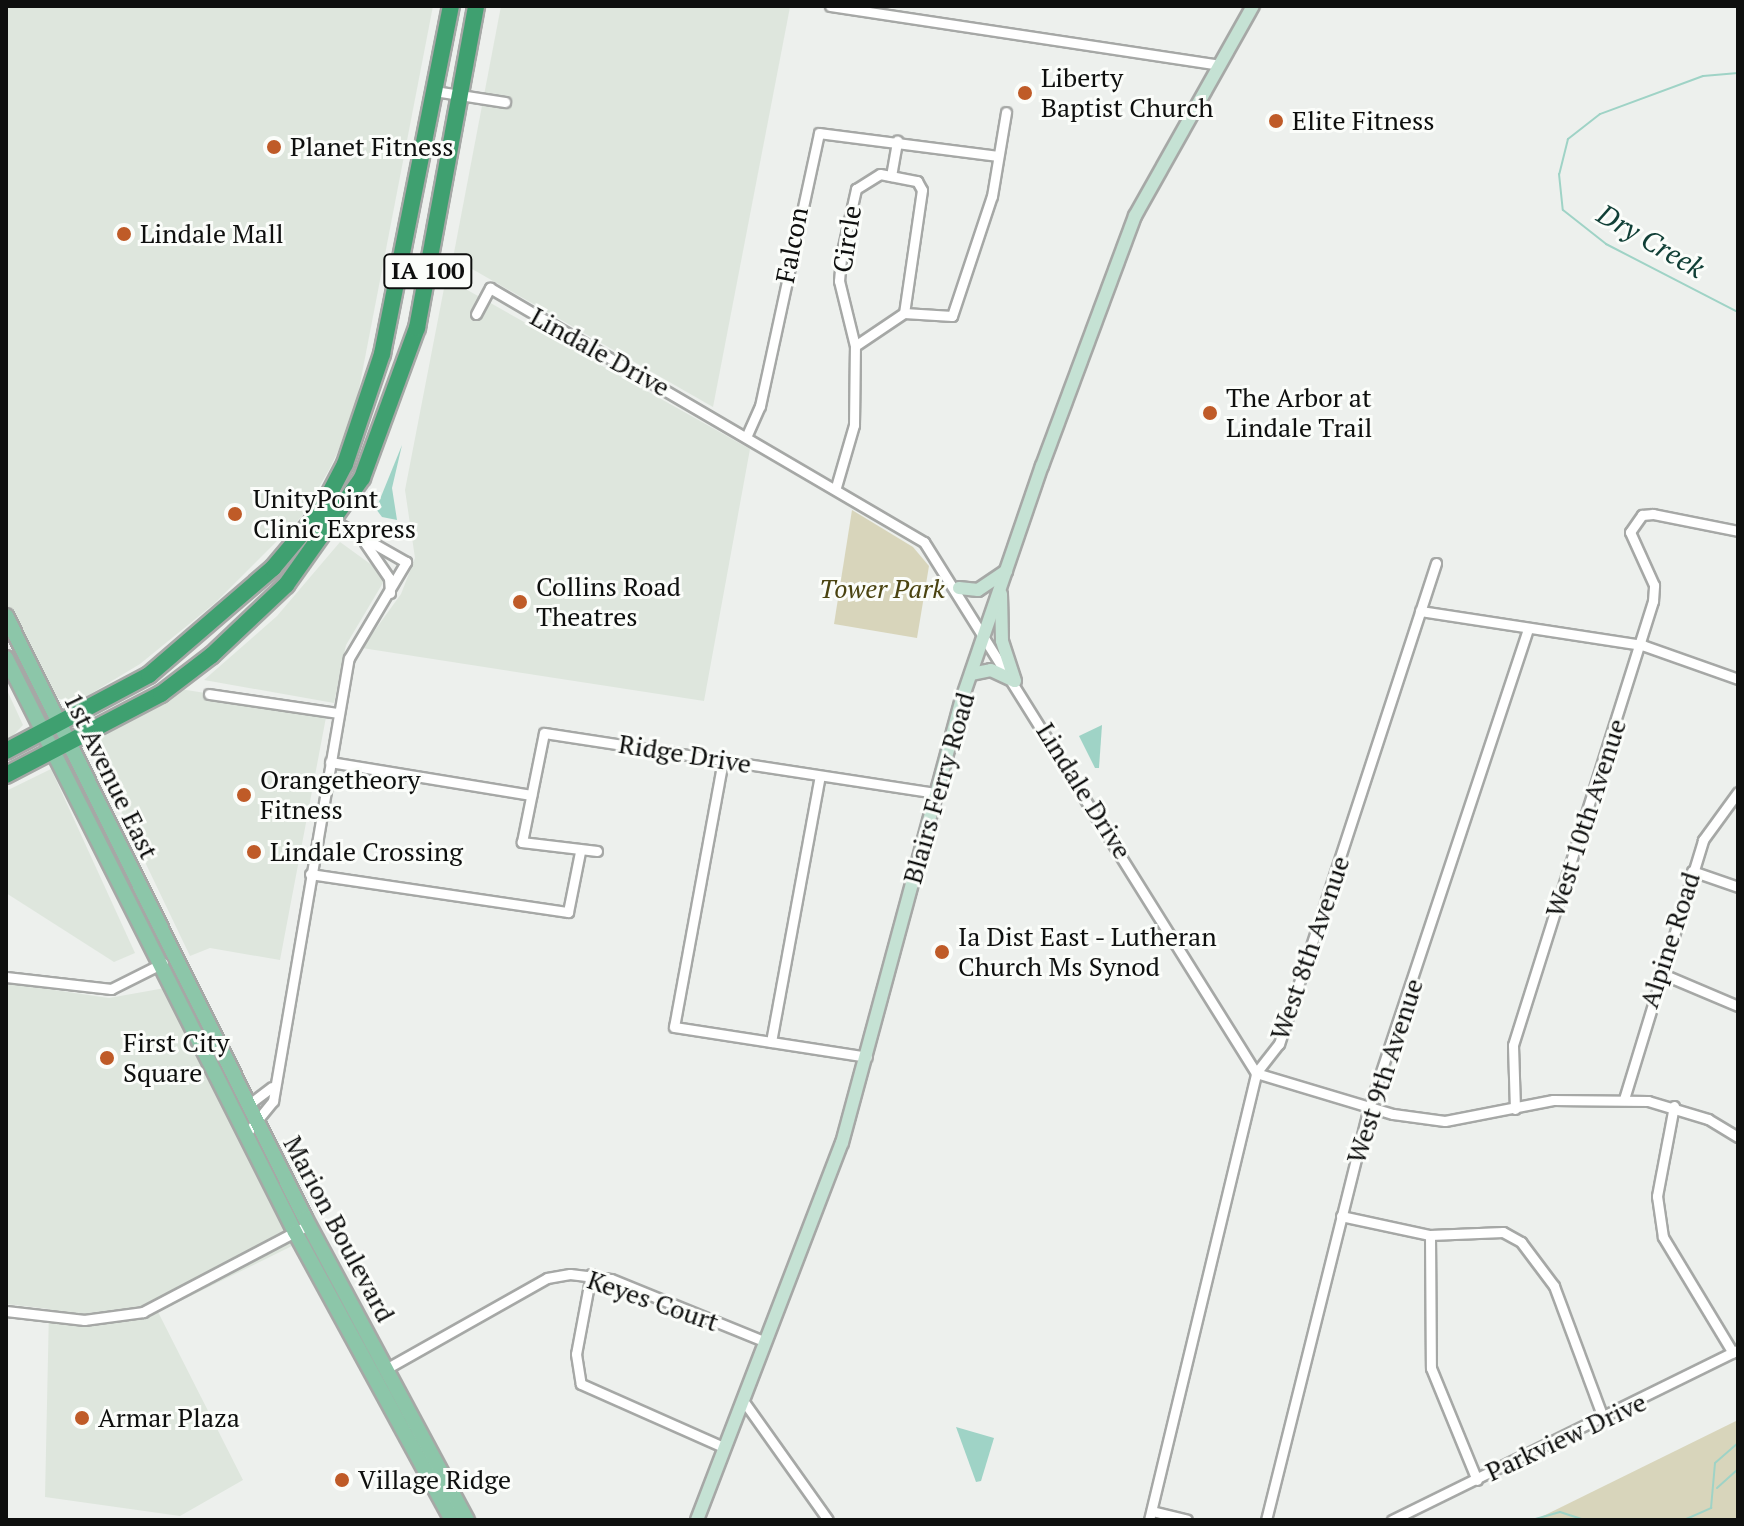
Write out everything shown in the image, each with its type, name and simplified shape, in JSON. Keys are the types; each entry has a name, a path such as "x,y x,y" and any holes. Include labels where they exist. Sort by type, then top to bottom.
{"highway":[{"name":"IA 100","path":"6,751 149,675 273,568 320,512 345,464 382,354 451,6"},
{"name":"IA 100","path":"6,775 63,749 212,655 286,585 334,521 387,424 417,328 476,6"}],"main road":[{"name":"Blairs Ferry Road","path":"697,1520 867,1057 935,793 971,674 1135,216 1253,6"},
{"path":"959,588 978,590 1004,577 1002,641 1015,681"},
{"name":"1st Avenue East","path":"6,616 53,728 166,962"},
{"name":"1st Avenue East","path":"6,658 53,728"},
{"path":"971,674 991,670 1015,681"},
{"name":"Marion Boulevard","path":"166,962 248,1105 253,1131"},
{"name":"Marion Boulevard","path":"166,962 302,1228 380,1372 467,1520"},
{"name":"Marion Boulevard","path":"380,1372 452,1520"}],"street":[{"path":"830,6 1217,67"},
{"path":"434,91 505,102"},
{"path":"836,487 854,425 855,346 904,313 952,316 998,156 1006,112"},
{"name":"Falcon","path":"747,435 760,406 813,143 827,129 897,141"},
{"path":"904,313 925,204 917,181 891,176 897,141 998,156"},
{"name":"Circle","path":"855,346 839,281 851,208 867,178 891,176"},
{"name":"Lindale Drive","path":"476,314 490,288 909,530 959,588 1256,1073"},
{"name":"West 10th Avenue","path":"1515,1109 1513,1045 1642,645 1654,585 1630,532 1642,515 1653,514 1738,531"},
{"path":"253,1131 277,1077 338,713 357,637 390,596 406,562 365,543 334,521"},
{"path":"365,543 389,578 390,596"},
{"name":"West 8th Avenue","path":"1150,1516 1256,1073 1279,1044 1436,563"},
{"path":"1420,611 1642,645 1738,679"},
{"name":"West 9th Avenue","path":"1266,1520 1341,1216 1373,1107 1528,629"},
{"path":"209,694 338,713"},
{"name":"Ridge Drive","path":"580,852 522,842 544,733 935,793"},
{"path":"723,760 674,1027 867,1057"},
{"path":"330,762 531,795"},
{"path":"771,1042 820,776"},
{"name":"Alpine Road","path":"1624,1099 1703,840 1738,792"},
{"path":"310,874 568,912 580,852 597,851"},
{"path":"1692,871 1738,887"},
{"path":"6,977 111,989 166,962"},
{"path":"1660,973 1738,1006"},
{"path":"1256,1073 1373,1107 1445,1121 1515,1109 1624,1099 1674,1106 1738,1137"},
{"path":"248,1105 268,1096 277,1077"},
{"path":"1674,1106 1657,1196 1663,1237 1736,1352"},
{"path":"1341,1216 1430,1235 1503,1232 1521,1242 1554,1286 1603,1418"},
{"path":"6,1311 84,1320 143,1312 302,1228"},
{"path":"1430,1235 1431,1368 1477,1480"},
{"path":"591,1274 576,1354 581,1384 723,1447"},
{"name":"Keyes Court","path":"380,1372 547,1278 591,1274 764,1341"},
{"name":"Parkview Drive","path":"1392,1520 1736,1352"},
{"path":"742,1399 828,1520"},
{"path":"1150,1516 1187,1520"}],"shaded area":[{"path":"6,6 433,6 353,420 329,470 302,516 215,603 140,664 72,705 52,695 6,604"},
{"path":"501,6 790,7 713,407 453,258"},
{"path":"446,278 750,449 704,701 362,648 401,594 415,558 405,490"},
{"path":"402,445 392,488 397,520 382,517 376,509"},
{"path":"340,542 387,576 346,645 334,703 204,680 277,616"},
{"path":"6,688 23,725 6,743"},
{"name":"Lindale Crossing","path":"180,689 327,712 280,960 210,948 190,956 88,743"},
{"path":"1102,725 1099,768 1095,768 1079,736"},
{"path":"51,769 135,953 114,962 6,893 6,791"},
{"path":"6,983 109,998 165,988 292,1246 158,1312 243,1480 180,1516 45,1497 49,1309 6,1304"},
{"path":"956,1427 994,1438 981,1481 976,1482"}],"green space":[{"name":"Tower Park","path":"852,510 913,547 929,566 917,638 834,624"},
{"path":"1738,1420 1738,1520 1535,1520"}],"waterway":[{"name":"Dry Creek","path":"1738,73 1703,76 1600,114 1568,139 1559,174 1563,210 1606,244 1738,312"},
{"name":"Dry Creek","path":"1684,1520 1711,1508 1715,1463 1738,1443"},
{"path":"1717,1488 1738,1469"},
{"name":"Dry Creek","path":"1532,1520 1560,1512 1584,1520"}],"place":[{"name":"Liberty Baptist Church","path":"1025,93"},
{"name":"Elite Fitness","path":"1276,121"},
{"name":"Planet Fitness","path":"274,147"},
{"name":"Lindale Mall","path":"124,234"},
{"name":"The Arbor at Lindale Trail","path":"1210,413"},
{"name":"UnityPoint Clinic Express","path":"235,514"},
{"name":"Collins Road Theatres","path":"520,602"},
{"name":"Orangetheory Fitness","path":"244,795"},
{"name":"Lindale Crossing","path":"254,852"},
{"name":"Ia Dist East - Lutheran Church Ms Synod","path":"942,952"},
{"name":"First City Square","path":"107,1058"},
{"name":"Armar Plaza","path":"82,1418"},
{"name":"Village Ridge","path":"342,1480"}]}
